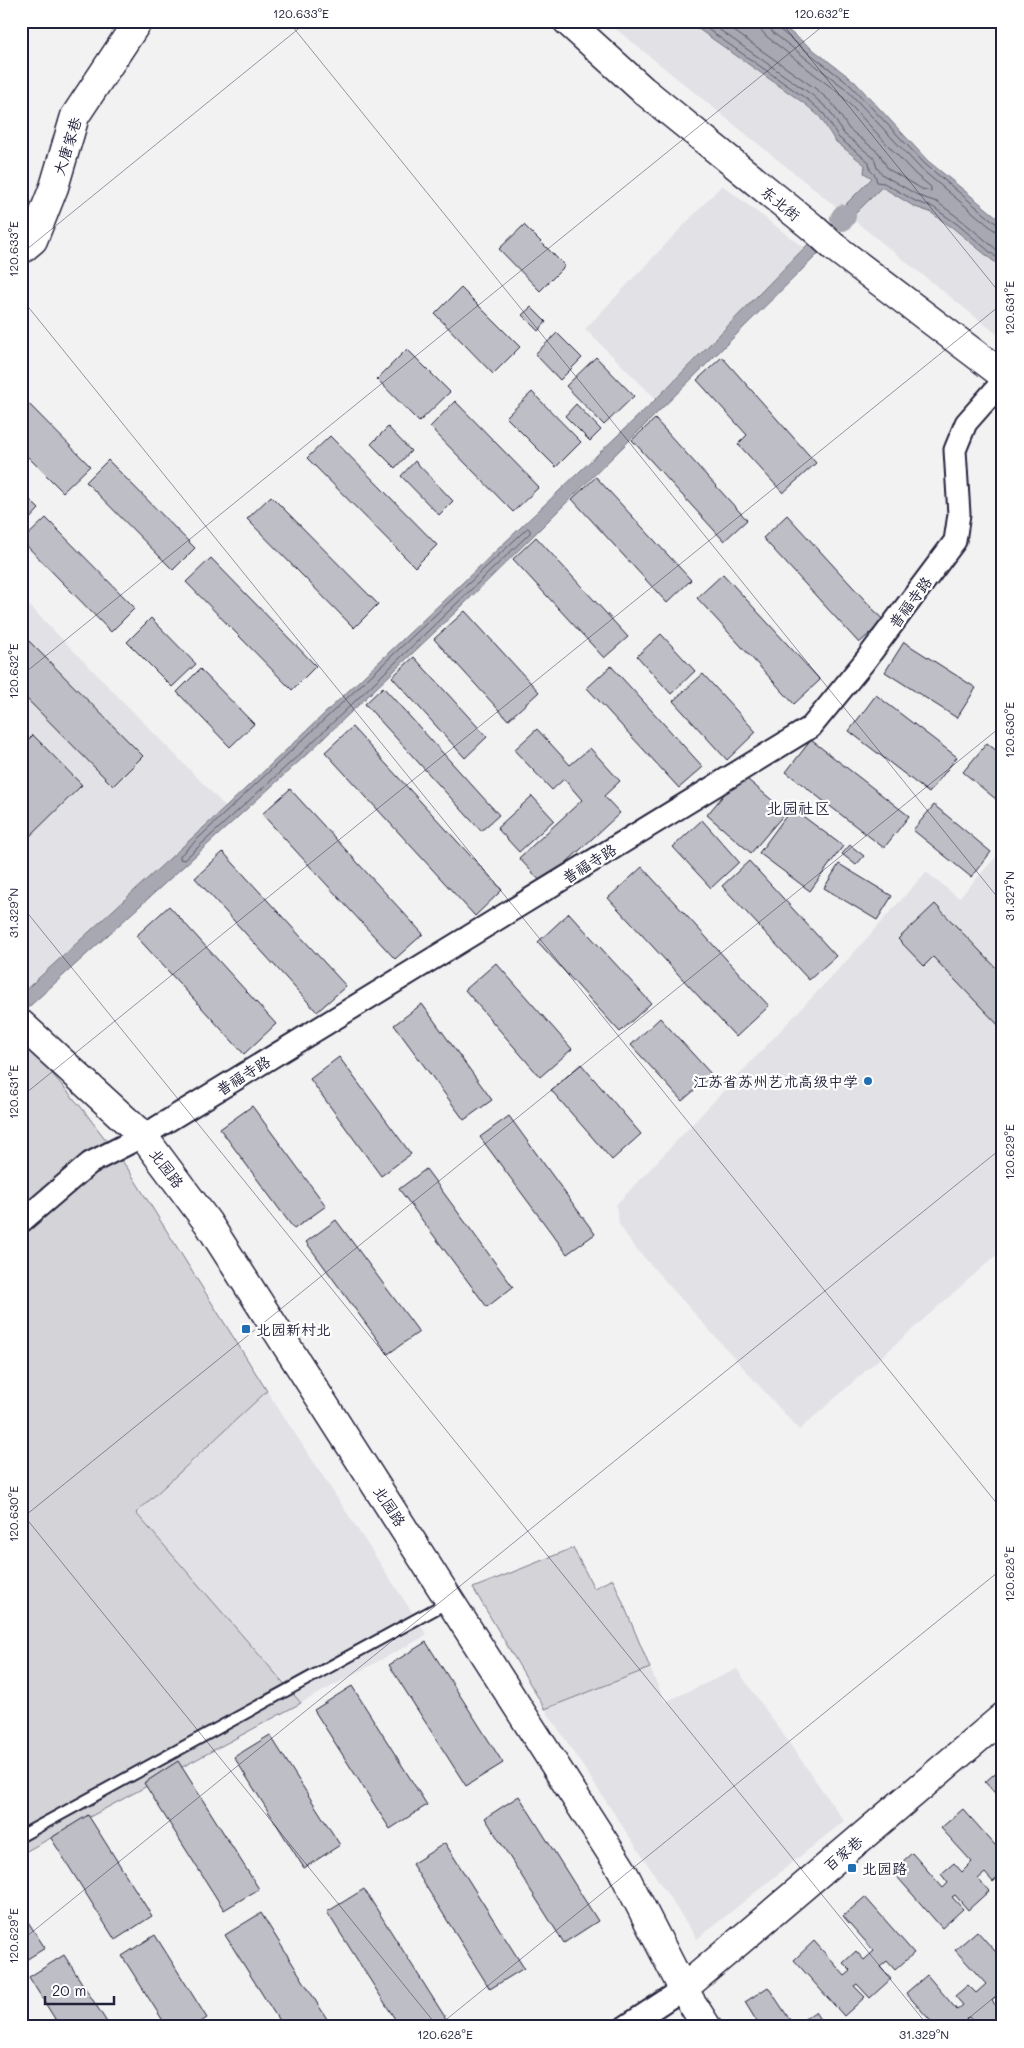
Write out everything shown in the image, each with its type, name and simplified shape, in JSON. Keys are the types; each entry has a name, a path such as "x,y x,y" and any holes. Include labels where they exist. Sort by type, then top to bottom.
{"street":[{"name":"大唐家巷","path":"21,250 33,240 37,231 54,187 75,116 138,21"},
{"name":"东北街","path":"567,21 643,90 834,247 1003,375"},
{"name":"普福寺路","path":"21,1222 90,1163 143,1136 811,726 865,661 955,541 959,514 955,450 966,423 1003,381"},
{"name":"北园路","path":"21,1024 143,1136 224,1248 622,1870 683,1989 707,2027"},
{"name":"百家巷","path":"683,1989 1003,1717"},
{"path":"625,2027 683,1989"}],"lane":[{"path":"21,1836 451,1600"}],"shaded area":[{"path":"606,21 687,21 805,104 820,117 830,134 843,148 865,165 872,178 840,210"},
{"path":"722,185 804,248 656,399 585,329"},
{"path":"882,187 915,207 930,211 1003,269 1003,339 851,218"},
{"path":"25,601 226,807 21,994 21,605"},
{"name":"江苏省苏州艺术高级中学","path":"1003,849 1003,1249 799,1430 632,1244 619,1224 616,1205 849,958 926,872 959,898"},
{"path":"21,1038 81,1107 128,1169 267,1391 136,1513 301,1703 21,1854"},
{"path":"267,1391 427,1635 301,1703 136,1513"},
{"path":"573,1548 594,1588 613,1579 650,1668 545,1709 473,1588"},
{"path":"650,1668 665,1702 737,1669 844,1821 697,1939 545,1709"}],"water":[{"path":"687,21 776,21 854,81 928,161 1003,222 1003,269 953,228 930,212 915,207 882,187 851,218 844,216 840,210 872,178 864,173 865,165 835,141 820,117 805,104"},
{"path":"813,239 822,250 461,607 304,757 21,1014 21,994 226,807 656,399"}],"building":[{"path":"524,225 565,266 540,291 499,249"},
{"path":"461,288 520,347 493,374 435,314"},
{"path":"531,307 546,322 538,331 522,315"},
{"path":"557,333 582,358 560,380 535,354"},
{"path":"407,349 450,392 419,422 377,379"},
{"path":"596,357 634,396 604,425 566,386"},
{"path":"722,357 816,463 783,493 738,444 747,435 697,380"},
{"path":"532,392 581,442 556,467 506,417"},
{"path":"21,396 90,466 63,492 21,450"},
{"path":"455,401 539,487 513,512 430,427"},
{"path":"576,404 601,430 590,441 565,416"},
{"path":"655,419 747,520 724,541 632,440"},
{"path":"388,427 411,451 395,468 371,444"},
{"path":"330,436 437,545 415,567 307,458"},
{"path":"108,460 195,548 173,570 86,482"},
{"path":"415,461 453,501 439,515 401,476"},
{"path":"596,477 691,580 667,603 572,499"},
{"path":"21,491 39,509 24,525 21,522"},
{"path":"271,496 378,604 354,628 247,519"},
{"path":"787,515 884,621 859,643 763,538"},
{"path":"46,518 135,608 111,632 22,541"},
{"path":"536,537 628,637 604,658 513,559"},
{"path":"211,558 316,666 292,690 186,582"},
{"path":"723,574 820,680 794,704 697,598"},
{"path":"465,611 539,692 508,720 434,639"},
{"path":"151,618 196,664 172,687 127,642"},
{"path":"21,633 143,756 113,786 21,693"},
{"path":"661,634 695,671 671,694 637,656"},
{"path":"904,642 976,688 957,718 885,672"},
{"path":"414,657 487,737 465,758 392,677"},
{"path":"611,666 703,767 679,788 587,688"},
{"path":"200,669 254,724 230,747 177,692"},
{"path":"703,674 756,732 727,760 673,701"},
{"path":"383,687 499,815 481,831 365,704"},
{"path":"876,695 957,757 929,793 849,731"},
{"path":"352,727 502,890 475,916 325,752"},
{"path":"537,729 570,765 590,748 620,781 604,796 620,813 543,884 519,858 582,800 564,779 552,790 514,750"},
{"path":"33,735 82,785 21,845 21,747"},
{"path":"811,740 909,816 884,848 786,772"},
{"path":"987,743 1003,756 1003,805 963,772"},
{"path":"741,774 786,812 751,853 707,815"},
{"path":"290,789 423,934 395,959 262,814"},
{"path":"532,796 554,820 519,852 497,828"},
{"path":"934,805 991,852 971,877 913,830"},
{"path":"792,808 843,846 810,891 759,853"},
{"path":"702,820 739,862 711,888 673,847"},
{"path":"850,845 864,856 856,865 842,854"},
{"path":"223,852 346,986 317,1012 195,878"},
{"path":"749,861 836,956 809,980 722,886"},
{"path":"839,864 892,896 877,920 824,888"},
{"path":"642,867 769,1006 736,1037 608,898"},
{"path":"935,904 1003,975 1003,1030 933,957 924,966 898,939"},
{"path":"169,906 276,1024 244,1054 136,936"},
{"path":"569,913 651,1003 620,1032 538,942"},
{"path":"496,963 572,1049 540,1077 465,990"},
{"path":"422,1004 492,1100 464,1120 394,1025"},
{"path":"660,1018 712,1075 682,1101 631,1045"},
{"path":"339,1057 411,1154 381,1176 310,1079"},
{"path":"581,1064 641,1134 612,1160 551,1090"},
{"path":"252,1106 326,1206 294,1229 220,1129"},
{"path":"509,1116 595,1234 567,1254 480,1137"},
{"path":"426,1169 513,1287 487,1307 399,1189"},
{"path":"336,1220 419,1332 388,1354 306,1242"},
{"path":"426,1642 503,1763 466,1786 389,1665"},
{"path":"352,1686 427,1805 390,1829 314,1710"},
{"path":"270,1735 340,1845 304,1868 234,1757"},
{"path":"178,1761 259,1889 224,1910 144,1783"},
{"path":"1001,1768 1003,1770 1003,1802 985,1782"},
{"path":"519,1796 598,1921 564,1943 485,1818"},
{"path":"963,1809 1003,1854 1003,1873 993,1882 985,1873 978,1879 989,1891 968,1910 955,1895 952,1897 963,1909 942,1928 892,1871 912,1853 943,1888 948,1883 941,1874 954,1863 962,1872 972,1862 941,1828"},
{"path":"88,1815 152,1916 115,1940 51,1838"},
{"path":"445,1843 524,1968 490,1989 412,1864"},
{"path":"364,1889 450,2025 448,2027 400,2027 327,1912"},
{"path":"865,1897 914,1953 895,1970 887,1961 880,1967 891,1979 870,1998 857,1984 854,1986 865,1997 844,2016 794,1960 814,1941 845,1976 851,1971 843,1963 856,1951 864,1960 874,1951 843,1916"},
{"path":"21,1911 45,1948 21,1963"},
{"path":"261,1913 332,2027 283,2027 225,1935"},
{"path":"977,1931 1003,1960 1003,1998 999,1994 992,2001 1003,2013 988,2027 978,2027 969,2017 966,2019 973,2027 936,2027 906,1993 927,1975 957,2010 963,2005 955,1996 968,1985 976,1993 986,1984 955,1950"},
{"path":"155,1935 207,2018 193,2027 167,2027 122,1956"},
{"path":"64,1955 110,2027 60,2027 29,1977"},
{"path":"768,1987 794,2026 815,2012 825,2027 760,2027 745,2002"}],"place":[{"name":"江苏省苏州艺术高级中学","path":"868,1081"},
{"name":"北园新村北","path":"246,1329"},
{"name":"北园路","path":"852,1868"}],"district":[{"name":"北园社区","path":"798,807"}]}
